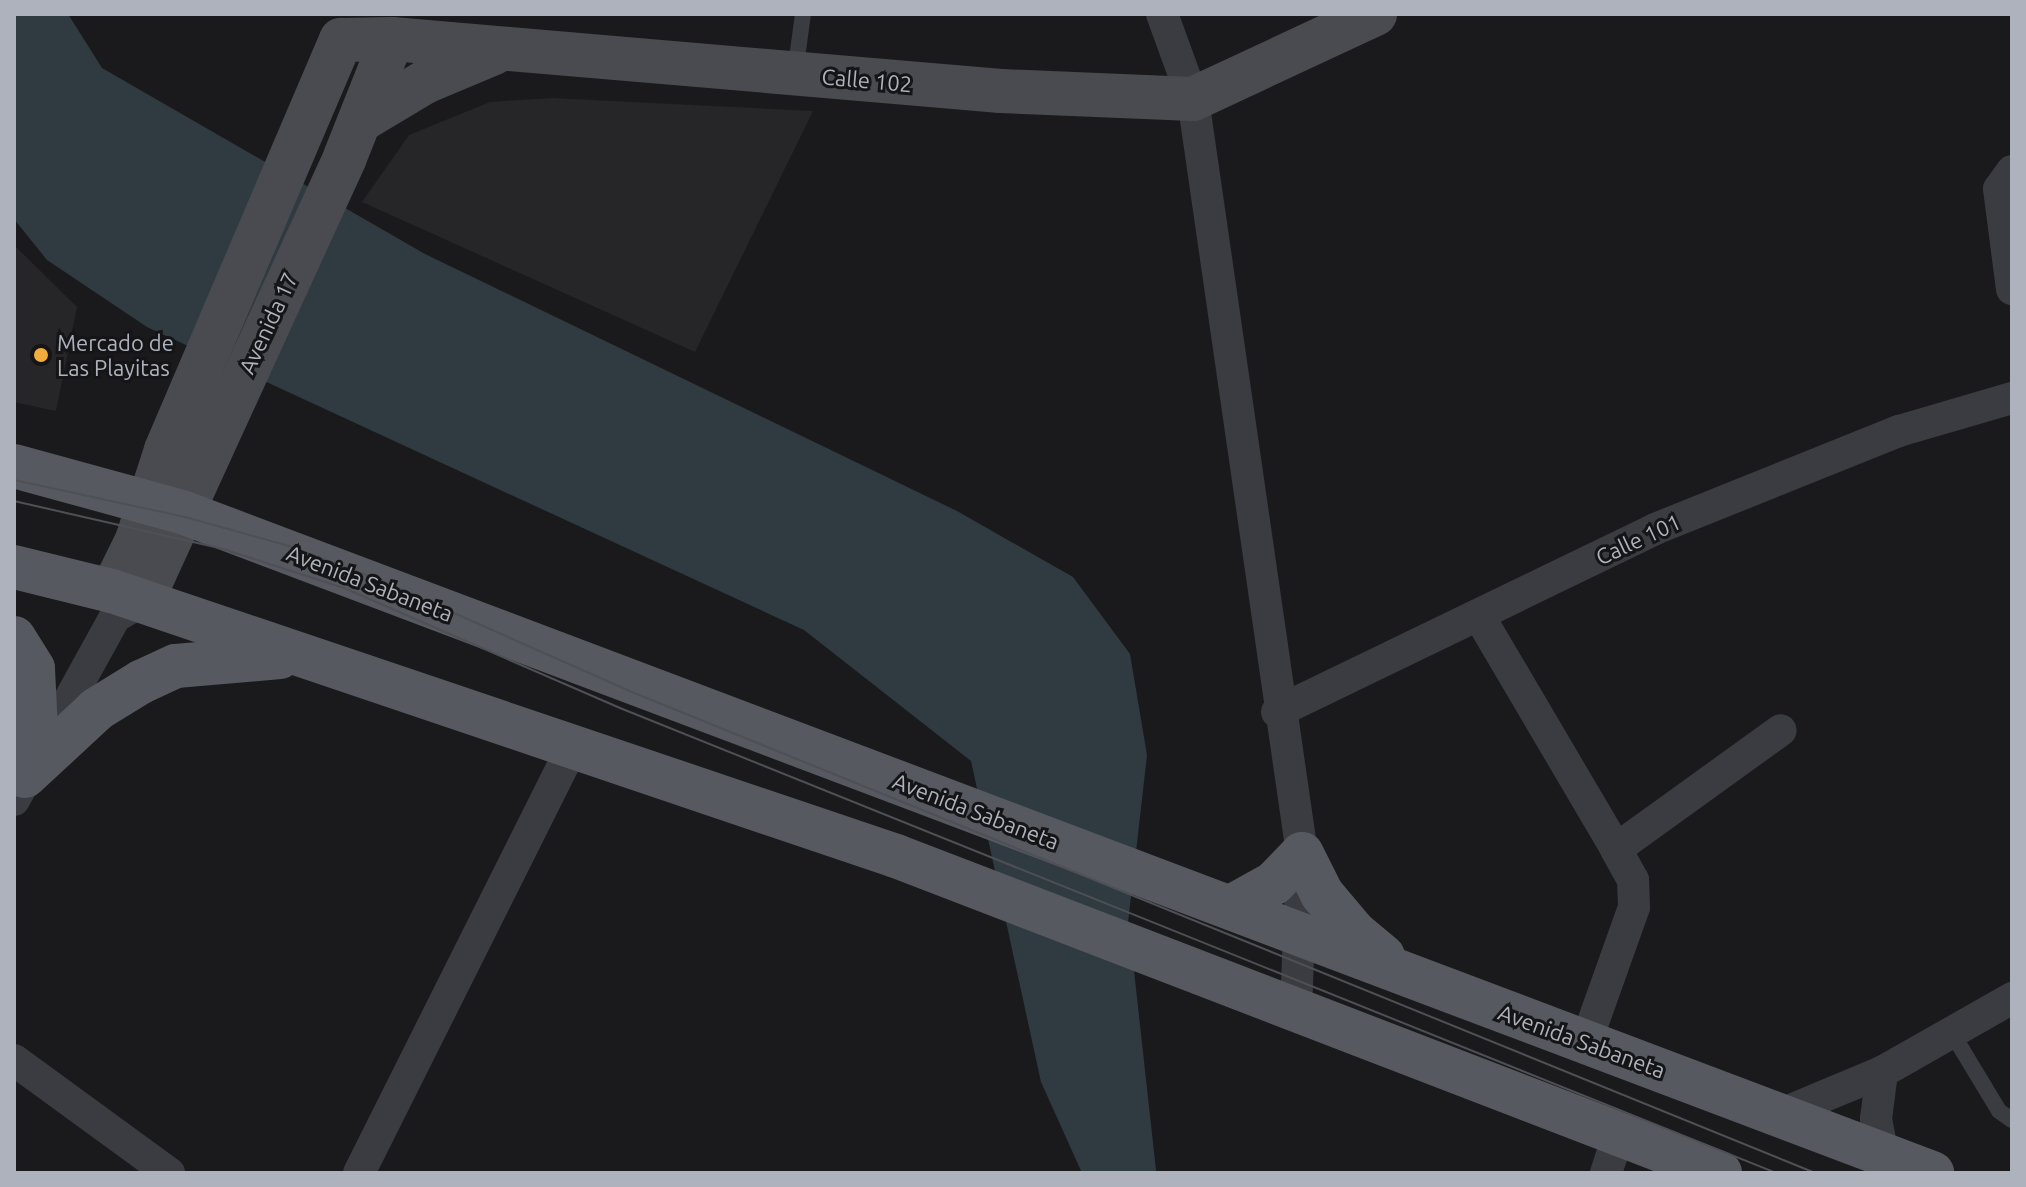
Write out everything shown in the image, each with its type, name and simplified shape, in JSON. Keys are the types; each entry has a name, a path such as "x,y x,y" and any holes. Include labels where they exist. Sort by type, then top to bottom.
{"main road":[{"name":"Calle 102","path":"345,27 395,26 500,50 1001,91 1193,99 1375,14"},
{"name":"Avenida 17","path":"210,401 352,139 395,26"},
{"name":"Avenida 17","path":"123,603 210,401 302,136 345,27"},
{"path":"352,139 425,82 500,50"},
{"name":"Avenida Sabaneta","path":"14,466 166,507 1932,1173"},
{"path":"14,567 123,603 331,663 896,856 1204,977 1296,1008 1612,1154 1720,1173"},
{"path":"14,638 33,669 25,776"},
{"path":"25,776 97,709 176,666 262,655 331,663"},
{"path":"1226,905 1274,883 1302,854 1322,894 1354,932 1410,977"}],"street":[{"path":"1162,14 1193,99 1277,712 1302,854 1296,1008"},
{"path":"2012,171 1999,189 2012,289"},
{"name":"Calle 101","path":"1277,712 1655,529 1899,431 2012,398"},
{"name":"Avenida 17","path":"25,776 123,603"},
{"path":"1479,616 1633,880 1634,907 1586,1042"},
{"path":"1616,849 1781,730"},
{"path":"359,1173 573,746"},
{"path":"1781,1114 1882,1072 2012,998"},
{"path":"14,1060 169,1173"},
{"path":"1882,1072 1876,1119 1883,1154"}],"lane":[{"path":"795,74 803,14"},
{"path":"1952,1033 1999,1111 2012,1120"}],"shaded area":[{"path":"14,14 68,14 102,68 425,254 957,511 1073,577 1130,654 1147,755 1121,985 1103,1055 1152,1173 1082,1173 1041,1082 971,761 804,630 147,327 47,260 14,219"},
{"path":"552,98 813,111 695,352 362,202 409,135 490,102"},
{"name":"Mercado de Las Playitas","path":"14,245 77,307 56,411 14,402"}],"waterway":[{"path":"1102,945 1127,1173"}],"tram line":[{"path":"14,480 185,517 289,546 377,579 627,690 1815,1173"},
{"path":"14,501 223,549 344,588 620,708 1776,1173"}],"place":[{"name":"Mercado de Las Playitas","path":"41,355"}]}
